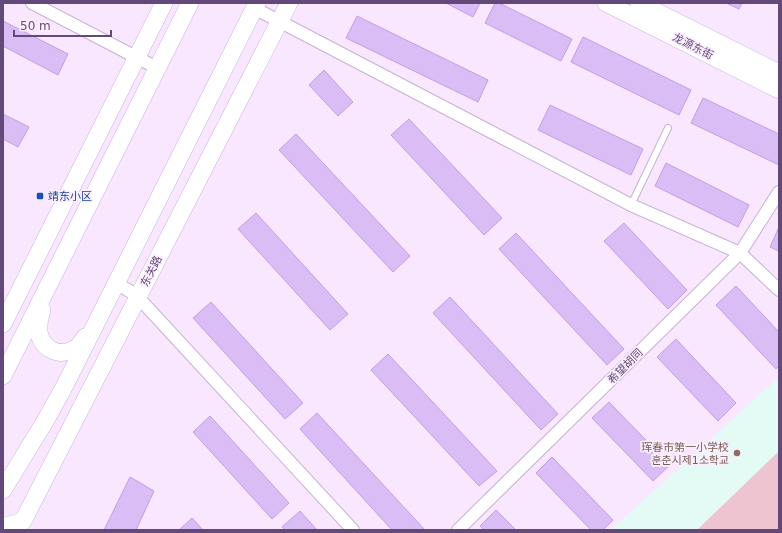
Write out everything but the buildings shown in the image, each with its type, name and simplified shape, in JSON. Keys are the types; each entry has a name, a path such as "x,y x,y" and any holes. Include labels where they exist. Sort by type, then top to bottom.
{"main road":[{"path":"3,324 164,3"},
{"path":"3,376 190,3"},
{"name":"东关路","path":"3,527 23,521 289,3"},
{"name":"龙源东街","path":"606,3 779,90"},
{"name":"龙源东街","path":"639,3 779,73"},
{"path":"3,490 63,389 254,5"},
{"path":"46,291 39,324 41,340 45,346 52,350 65,353 72,351 95,325"}],"street":[{"path":"32,3 157,68"},
{"path":"254,5 279,22 630,205 740,253 779,290"},
{"name":"希望胡同","path":"458,530 740,253 779,192"},
{"path":"116,283 138,297 353,530"}],"lane":[{"path":"630,205 668,128"}],"shaded area":[{"name":"珲春市第一小学校 훈춘시제1소학교","path":"779,377 779,530 611,530"},
{"path":"779,451 779,530 697,530"}],"place":[{"name":"靖东小区","path":"40,196"},
{"name":"珲春市第一小学校 훈춘시제1소학교","path":"737,453"}]}
